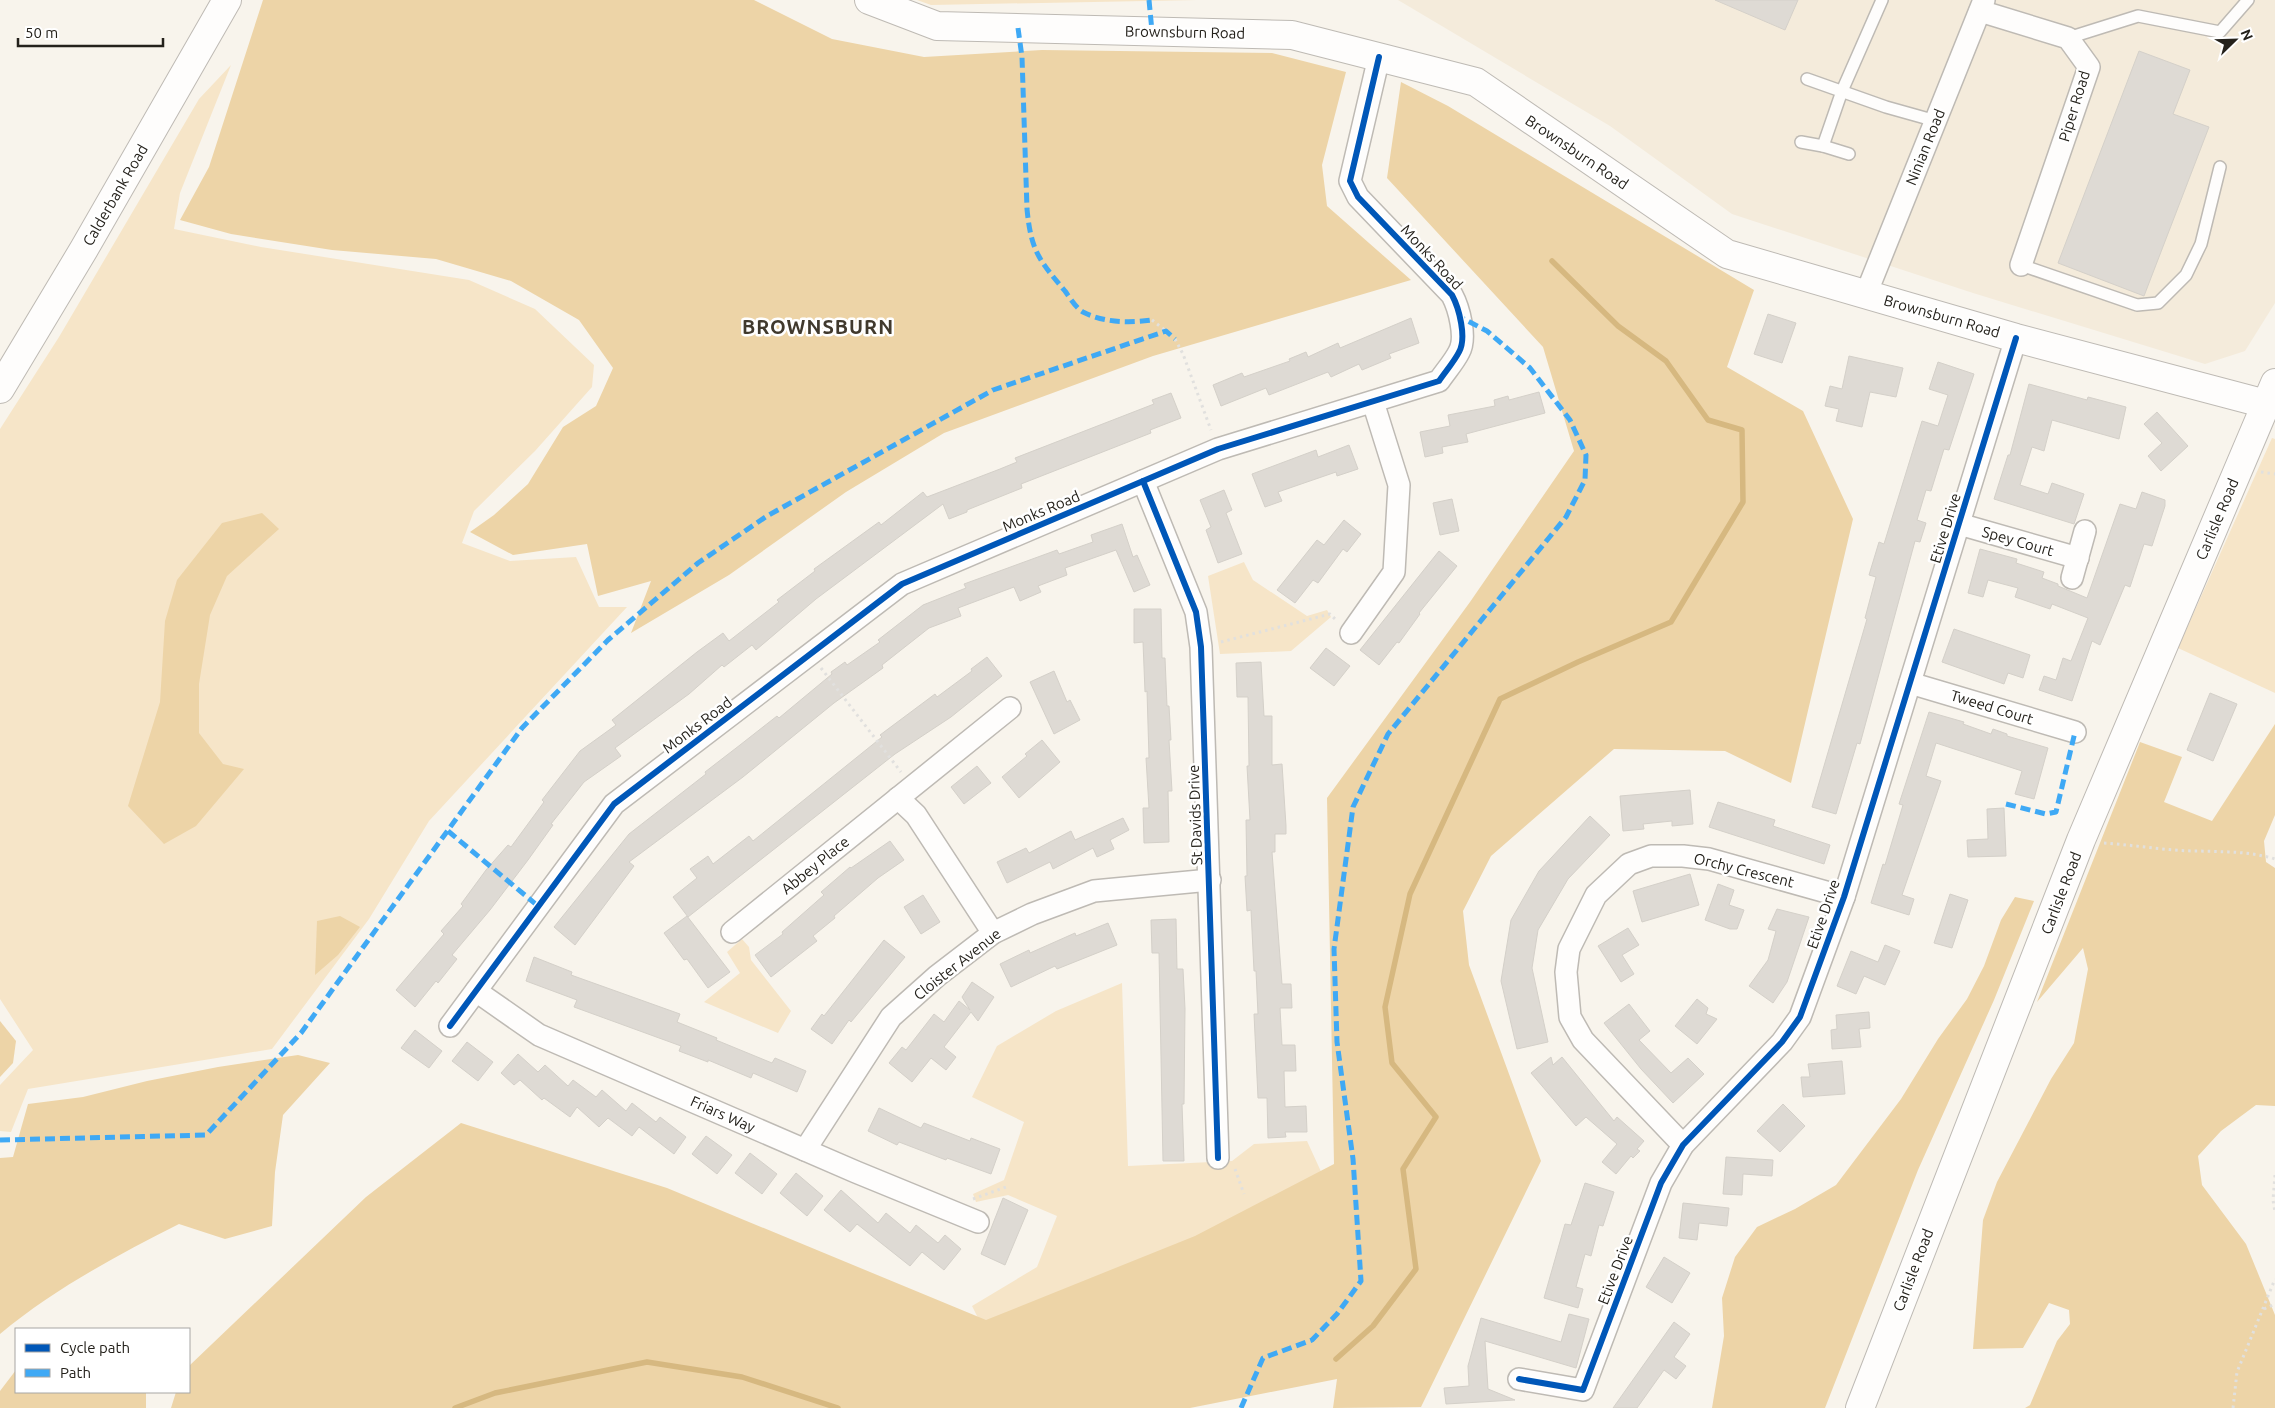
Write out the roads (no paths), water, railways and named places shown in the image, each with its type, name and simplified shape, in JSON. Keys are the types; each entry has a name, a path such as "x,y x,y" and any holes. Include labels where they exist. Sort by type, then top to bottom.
{"main road":[{"name":"Calderbank Road","path":"0,389 89,240 226,0"},
{"name":"Brownsburn Road","path":"869,0 937,26 1292,35 1476,82 1727,254 2016,338 2270,394"},
{"name":"Carlisle Road","path":"1860,1408 2081,840 2270,394"}],"street":[{"path":"1982,5 2068,38"},
{"name":"Ninian Road","path":"1866,294 1982,5"},
{"name":"Piper Road","path":"2020,266 2088,67 2068,38"},
{"name":"Monks Road","path":"450,1026 614,804 902,584 1218,450 1439,381 1461,350 1462,327 1458,306 1452,295 1358,197 1350,182 1379,57"},
{"name":"Etive Drive","path":"1519,1379 1583,1390 1660,1183 1682,1145 1782,1042 1800,1016 1844,896 2016,338"},
{"path":"1351,633 1394,572 1399,485 1372,402"},
{"name":"St Davids Drive","path":"1143,482 1196,612 1200,647 1210,880 1218,1158"},
{"name":"Spey Court","path":"1959,524 2075,568 2085,531"},
{"name":"Tweed Court","path":"1910,683 2074,732"},
{"name":"Abbey Place","path":"732,932 1010,708"},
{"path":"905,792 916,816 993,933"},
{"name":"Orchy Crescent","path":"1682,1145 1583,1040 1570,1017 1566,972 1570,949 1596,895 1629,864 1651,856 1683,856 1710,859 1844,896"},
{"name":"Cloister Avenue","path":"805,1150 891,1017 937,976 993,933 1057,904 1094,891 1210,880"},
{"name":"Friars Way","path":"476,991 539,1035 805,1150 978,1222"}],"lane":[{"path":"1823,146 1842,91 1882,0"},
{"path":"2068,38 2138,16 2220,32 2248,0"},
{"path":"1807,79 1936,121"},
{"path":"1801,142 1849,154"},
{"path":"2020,266 2137,305 2158,304 2186,275 2201,244 2220,167"}],"waterway":[{"path":"1336,1359 1373,1326 1416,1269 1403,1169 1436,1117 1392,1063 1385,1007 1410,894 1500,699 1578,662 1671,622 1743,502 1742,430 1708,420 1666,361 1618,326 1552,261"},
{"path":"455,1408 495,1393 647,1362 742,1377 838,1408"}],"district":[{"name":"BROWNSBURN","path":"818,326"}]}
